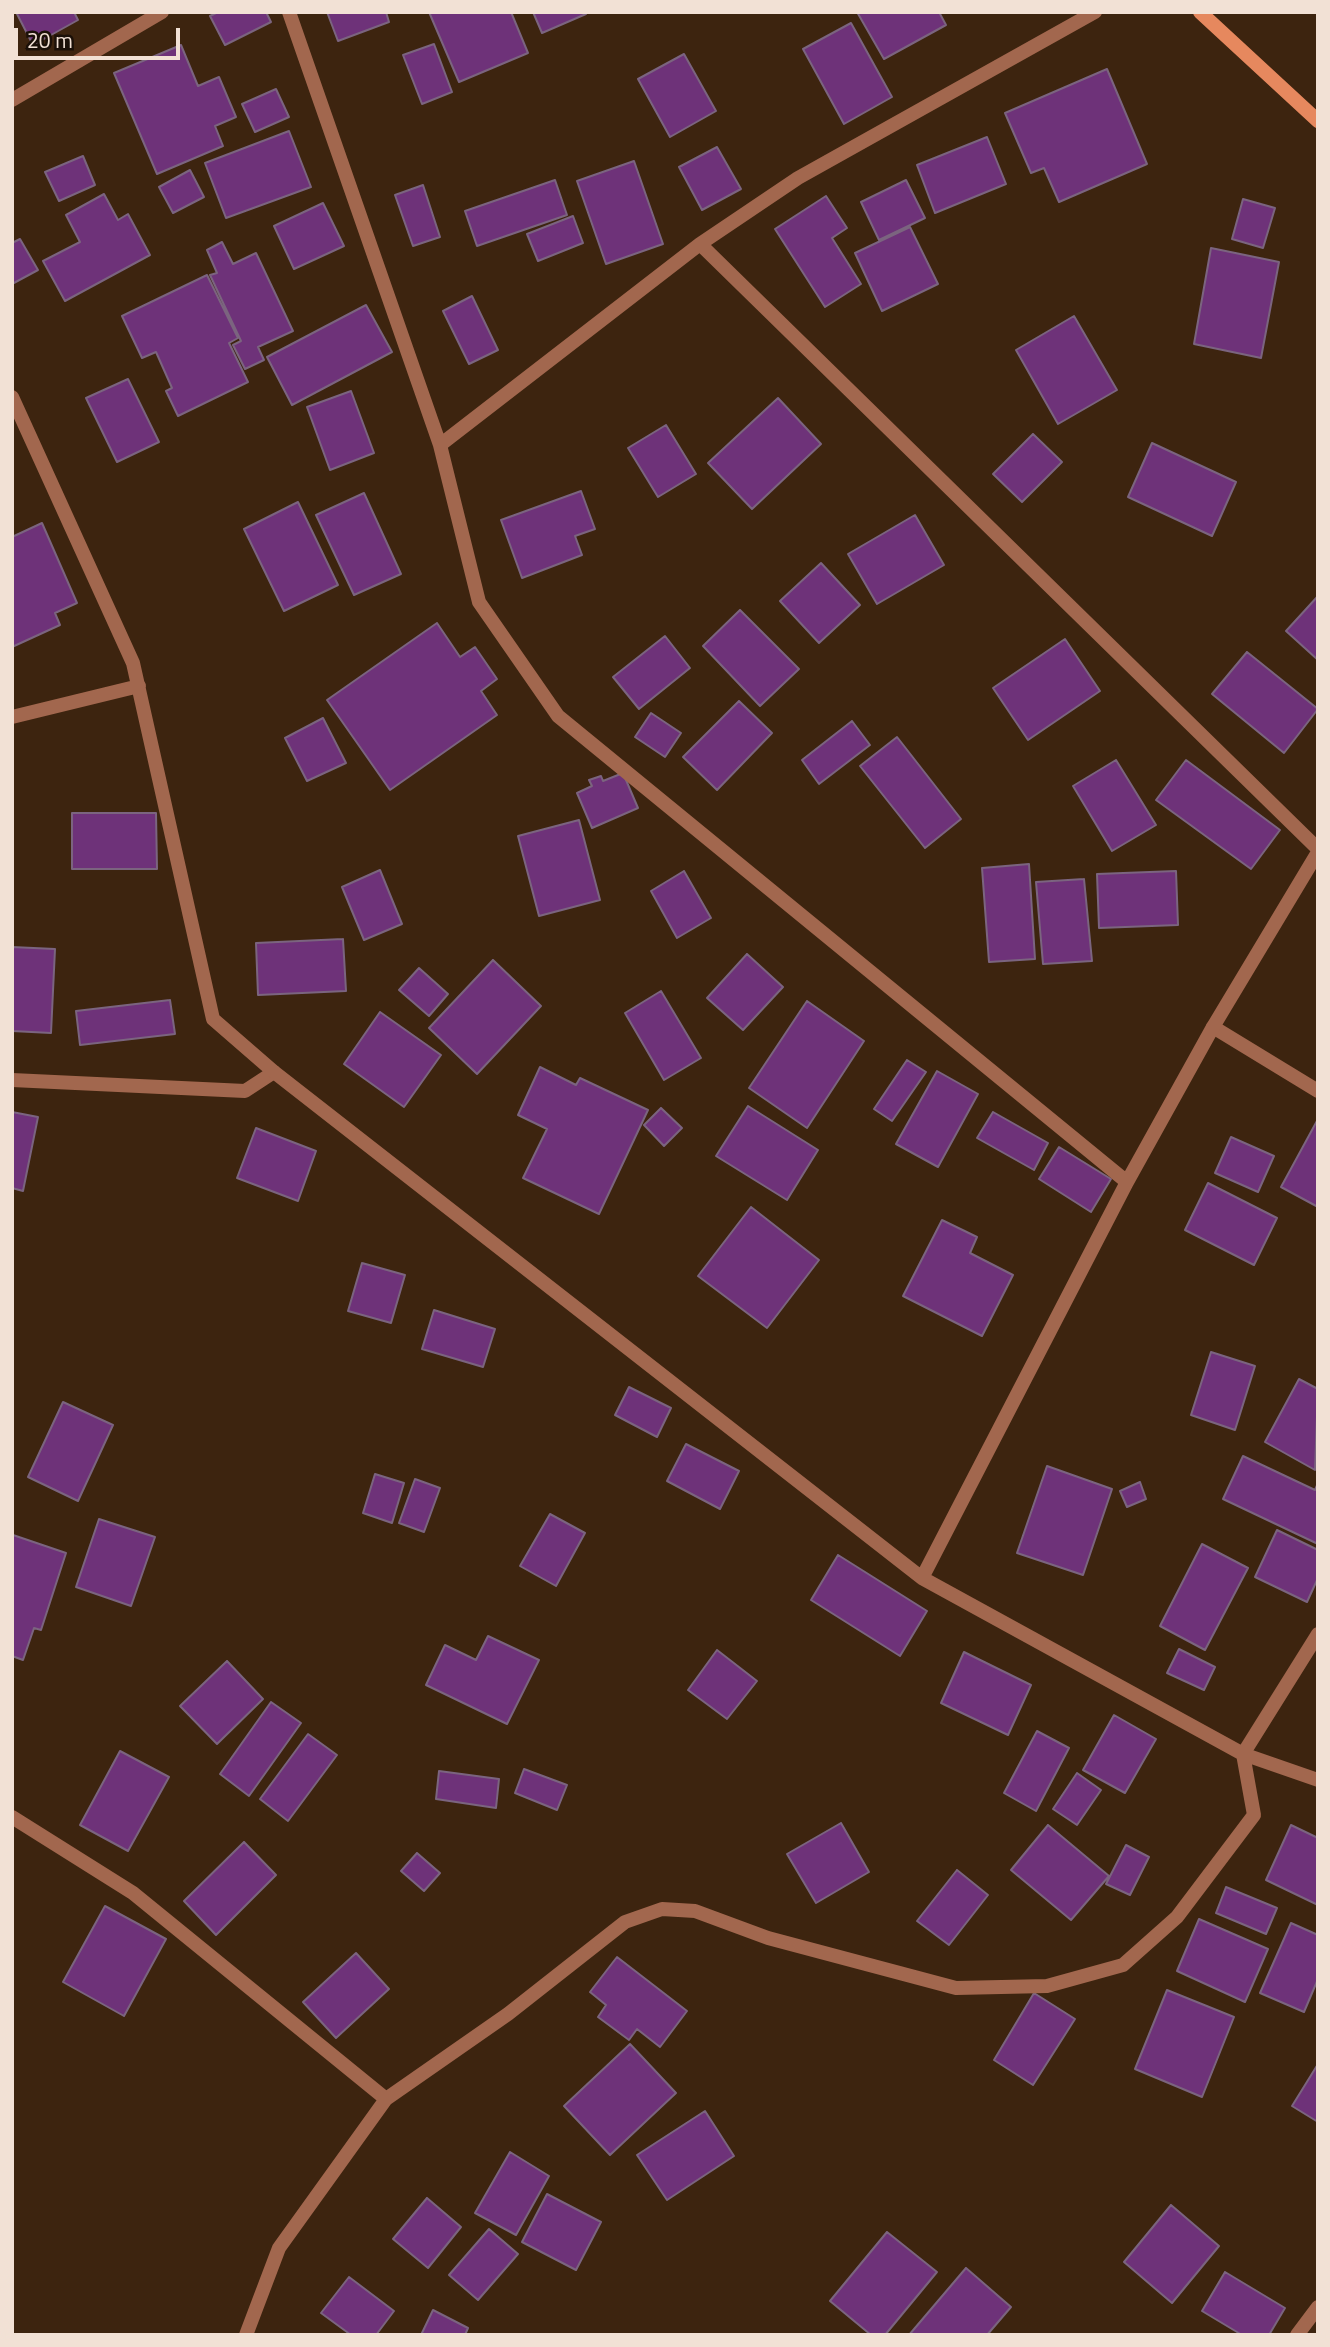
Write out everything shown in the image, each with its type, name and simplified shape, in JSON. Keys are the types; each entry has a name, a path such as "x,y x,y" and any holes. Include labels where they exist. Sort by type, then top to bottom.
{"street":[{"path":"12,100 162,12"},
{"path":"289,12 440,445 479,602 558,716 1127,1182"},
{"path":"440,445 700,244 798,178 1095,12"},
{"path":"1200,12 1318,121"},
{"path":"700,244 1318,851 1213,1027 1127,1182 922,1578"},
{"path":"12,397 133,663 213,1019 274,1072 922,1578 1243,1754 1318,1780"},
{"path":"12,717 139,686"},
{"path":"1213,1027 1318,1091"},
{"path":"12,1080 245,1091 274,1072"},
{"path":"246,2335 279,2248 386,2099 508,2014 625,1923 662,1909 695,1911 768,1938 956,1988 1047,1986 1124,1965 1177,1917 1254,1815 1243,1754 1318,1634"},
{"path":"12,1817 133,1893 386,2099"},
{"path":"1297,2335 1318,2307"}],"building":[{"path":"16,12 74,12 78,20 33,45"},
{"path":"218,12 266,12 271,22 225,45 210,16"},
{"path":"327,12 386,12 389,22 338,41"},
{"path":"429,12 511,12 528,53 459,82"},
{"path":"533,12 585,12 586,14 542,33"},
{"path":"857,12 939,12 946,25 884,59"},
{"path":"851,23 892,97 844,124 803,49"},
{"path":"434,44 452,92 422,104 403,55"},
{"path":"181,45 198,86 219,77 236,117 215,126 223,146 157,174 114,73"},
{"path":"684,54 716,111 670,137 638,79"},
{"path":"1107,69 1147,164 1059,202 1044,168 1031,173 1005,113"},
{"path":"276,89 289,117 255,132 242,104"},
{"path":"289,131 311,187 226,218 205,163"},
{"path":"987,137 1006,184 935,213 917,165"},
{"path":"717,147 741,189 702,210 679,167"},
{"path":"83,156 95,185 59,201 45,172"},
{"path":"634,161 663,244 606,264 577,181"},
{"path":"190,170 204,197 173,213 159,187"},
{"path":"555,180 567,215 477,246 465,211"},
{"path":"906,180 925,218 879,240 861,202"},
{"path":"423,185 440,237 413,246 395,195"},
{"path":"104,194 118,220 128,214 150,255 65,301 43,261 80,242 66,215"},
{"path":"826,196 847,228 832,238 861,284 825,307 775,229"},
{"path":"1243,199 1275,208 1263,248 1232,239"},
{"path":"323,203 344,246 294,269 274,226"},
{"path":"573,216 583,243 538,261 527,234"},
{"path":"910,227 938,284 882,311 855,253"},
{"path":"20,239 38,270 12,284 12,243"},
{"path":"222,242 233,264 256,253 293,331 258,347 264,360 245,369 233,345 241,341 210,275 217,273 207,250"},
{"path":"1211,248 1279,262 1261,358 1194,344"},
{"path":"207,275 238,338 229,343 248,382 178,416 166,391 172,388 156,352 142,358 122,316"},
{"path":"472,296 498,350 469,364 443,311"},
{"path":"366,305 392,352 292,405 267,357"},
{"path":"1074,316 1117,390 1058,424 1016,350"},
{"path":"128,379 159,442 117,462 86,398"},
{"path":"351,391 374,453 330,470 307,407"},
{"path":"778,398 821,444 752,509 708,463"},
{"path":"666,425 696,474 658,497 628,448"},
{"path":"1033,434 1062,462 1022,502 993,474"},
{"path":"1152,443 1236,482 1212,536 1128,497"},
{"path":"581,491 595,529 575,536 582,555 522,578 501,520"},
{"path":"364,493 401,574 354,595 316,515"},
{"path":"298,502 338,585 284,611 244,529"},
{"path":"915,515 944,565 877,604 848,554"},
{"path":"42,523 77,603 55,613 60,625 12,647 12,537"},
{"path":"821,563 860,605 819,643 780,601"},
{"path":"1318,596 1318,660 1286,631"},
{"path":"740,610 799,669 760,706 703,646"},
{"path":"437,623 460,657 475,647 497,679 481,691 497,715 390,790 327,700"},
{"path":"665,636 690,668 639,709 613,677"},
{"path":"1065,639 1100,691 1028,740 993,688"},
{"path":"1247,652 1318,709 1284,753 1212,694"},
{"path":"739,701 772,733 717,790 683,757"},
{"path":"651,713 681,733 665,757 635,737"},
{"path":"323,718 346,763 307,781 285,738"},
{"path":"852,721 870,745 819,784 802,760"},
{"path":"897,737 961,819 925,848 860,766"},
{"path":"1116,760 1156,825 1112,851 1073,786"},
{"path":"1186,760 1280,830 1251,869 1156,800"},
{"path":"623,773 638,808 592,828 577,793 592,786 589,780 601,776 603,781"},
{"path":"72,813 156,813 157,869 72,869"},
{"path":"579,820 600,900 539,916 518,836"},
{"path":"1029,864 1035,959 989,962 982,868"},
{"path":"380,870 402,924 364,940 342,887"},
{"path":"684,871 711,918 677,938 651,891"},
{"path":"1176,871 1178,925 1099,928 1097,874"},
{"path":"1084,879 1092,961 1043,964 1036,882"},
{"path":"343,939 346,991 258,995 256,943"},
{"path":"12,947 55,949 51,1033 12,1031"},
{"path":"747,954 783,987 743,1030 707,998"},
{"path":"493,960 541,1006 477,1074 429,1028"},
{"path":"419,968 448,994 429,1016 399,990"},
{"path":"661,991 701,1058 664,1080 625,1013"},
{"path":"170,1000 175,1034 80,1045 76,1011"},
{"path":"807,1001 864,1041 807,1128 749,1088"},
{"path":"380,1012 441,1055 404,1107 344,1064"},
{"path":"907,1060 926,1072 892,1121 874,1109"},
{"path":"540,1067 576,1085 580,1078 648,1110 599,1214 523,1178 547,1129 518,1115"},
{"path":"937,1071 978,1094 938,1167 896,1144"},
{"path":"748,1106 818,1150 787,1200 716,1156"},
{"path":"661,1108 682,1128 664,1146 644,1125"},
{"path":"12,1112 38,1117 23,1191 12,1188"},
{"path":"993,1112 1048,1143 1034,1170 977,1138"},
{"path":"1318,1119 1318,1207 1281,1187"},
{"path":"256,1128 316,1151 298,1201 237,1178"},
{"path":"1231,1137 1274,1156 1258,1192 1215,1173"},
{"path":"1059,1147 1111,1179 1091,1212 1039,1179"},
{"path":"1208,1183 1277,1218 1254,1265 1185,1230"},
{"path":"751,1207 819,1260 767,1328 698,1276"},
{"path":"942,1220 977,1237 970,1253 1013,1275 982,1336 903,1296"},
{"path":"362,1263 405,1275 391,1323 348,1311"},
{"path":"434,1310 495,1329 483,1367 422,1349"},
{"path":"1211,1352 1255,1366 1235,1430 1191,1415"},
{"path":"1299,1379 1318,1389 1315,1470 1265,1442"},
{"path":"629,1387 671,1408 657,1437 615,1415"},
{"path":"63,1402 113,1425 78,1501 28,1477"},
{"path":"686,1444 739,1471 720,1509 667,1481"},
{"path":"1243,1456 1315,1490 1318,1483 1318,1544 1223,1499"},
{"path":"1047,1466 1112,1489 1083,1575 1017,1553"},
{"path":"375,1474 404,1483 392,1523 363,1513"},
{"path":"415,1479 440,1488 424,1532 399,1523"},
{"path":"1140,1482 1146,1499 1127,1507 1120,1491"},
{"path":"550,1514 585,1533 556,1586 520,1566"},
{"path":"99,1519 155,1537 131,1606 76,1587"},
{"path":"1277,1530 1318,1550 1318,1578 1307,1602 1255,1577"},
{"path":"13,1535 66,1553 41,1630 34,1628 23,1660 12,1656"},
{"path":"1202,1544 1248,1568 1205,1650 1160,1626"},
{"path":"838,1555 927,1611 900,1656 811,1600"},
{"path":"488,1636 539,1660 507,1724 426,1685 445,1645 476,1660"},
{"path":"1179,1649 1215,1667 1204,1690 1167,1673"},
{"path":"717,1650 757,1681 727,1719 688,1690"},
{"path":"964,1652 1031,1685 1008,1735 941,1703"},
{"path":"227,1661 263,1699 217,1744 180,1706"},
{"path":"271,1702 301,1723 249,1796 220,1774"},
{"path":"1114,1715 1156,1739 1125,1793 1083,1770"},
{"path":"1037,1731 1069,1748 1036,1811 1004,1793"},
{"path":"308,1734 337,1755 288,1821 260,1799"},
{"path":"120,1751 169,1777 128,1851 80,1825"},
{"path":"524,1769 567,1785 557,1810 515,1793"},
{"path":"439,1771 499,1779 496,1808 436,1799"},
{"path":"1077,1773 1101,1790 1077,1825 1053,1809"},
{"path":"841,1823 869,1872 816,1903 787,1854"},
{"path":"1048,1825 1109,1876 1071,1920 1011,1870"},
{"path":"1291,1825 1318,1838 1318,1905 1266,1880"},
{"path":"244,1842 276,1875 216,1935 184,1901"},
{"path":"1126,1845 1149,1857 1130,1895 1106,1884"},
{"path":"417,1853 440,1873 424,1891 401,1871"},
{"path":"957,1870 988,1895 949,1945 917,1921"},
{"path":"1226,1887 1277,1908 1266,1934 1216,1913"},
{"path":"105,1906 166,1939 124,2016 63,1982"},
{"path":"1199,1919 1268,1949 1245,2002 1177,1971"},
{"path":"1291,1923 1318,1935 1318,1979 1304,2012 1260,1993"},
{"path":"356,1953 389,1989 336,2038 303,2002"},
{"path":"617,1957 687,2011 660,2047 637,2029 629,2040 598,2017 606,2005 590,1992"},
{"path":"1167,1990 1234,2017 1202,2097 1135,2069"},
{"path":"1034,1993 1075,2019 1033,2085 994,2060"},
{"path":"630,2044 676,2093 610,2155 564,2106"},
{"path":"1318,2064 1318,2122 1292,2106"},
{"path":"705,2111 734,2156 667,2200 637,2155"},
{"path":"510,2152 549,2176 516,2235 475,2213"},
{"path":"547,2194 601,2222 576,2270 522,2242"},
{"path":"427,2198 461,2227 428,2268 393,2239"},
{"path":"1171,2205 1219,2246 1172,2303 1124,2262"},
{"path":"489,2229 518,2254 478,2300 449,2275"},
{"path":"887,2232 937,2272 885,2335 871,2335 830,2301"},
{"path":"966,2268 1011,2307 987,2335 909,2335"},
{"path":"1225,2272 1285,2308 1269,2335 1242,2335 1202,2311"},
{"path":"349,2277 394,2311 376,2335 351,2335 321,2313"},
{"path":"433,2310 468,2328 465,2335 421,2335"}]}
